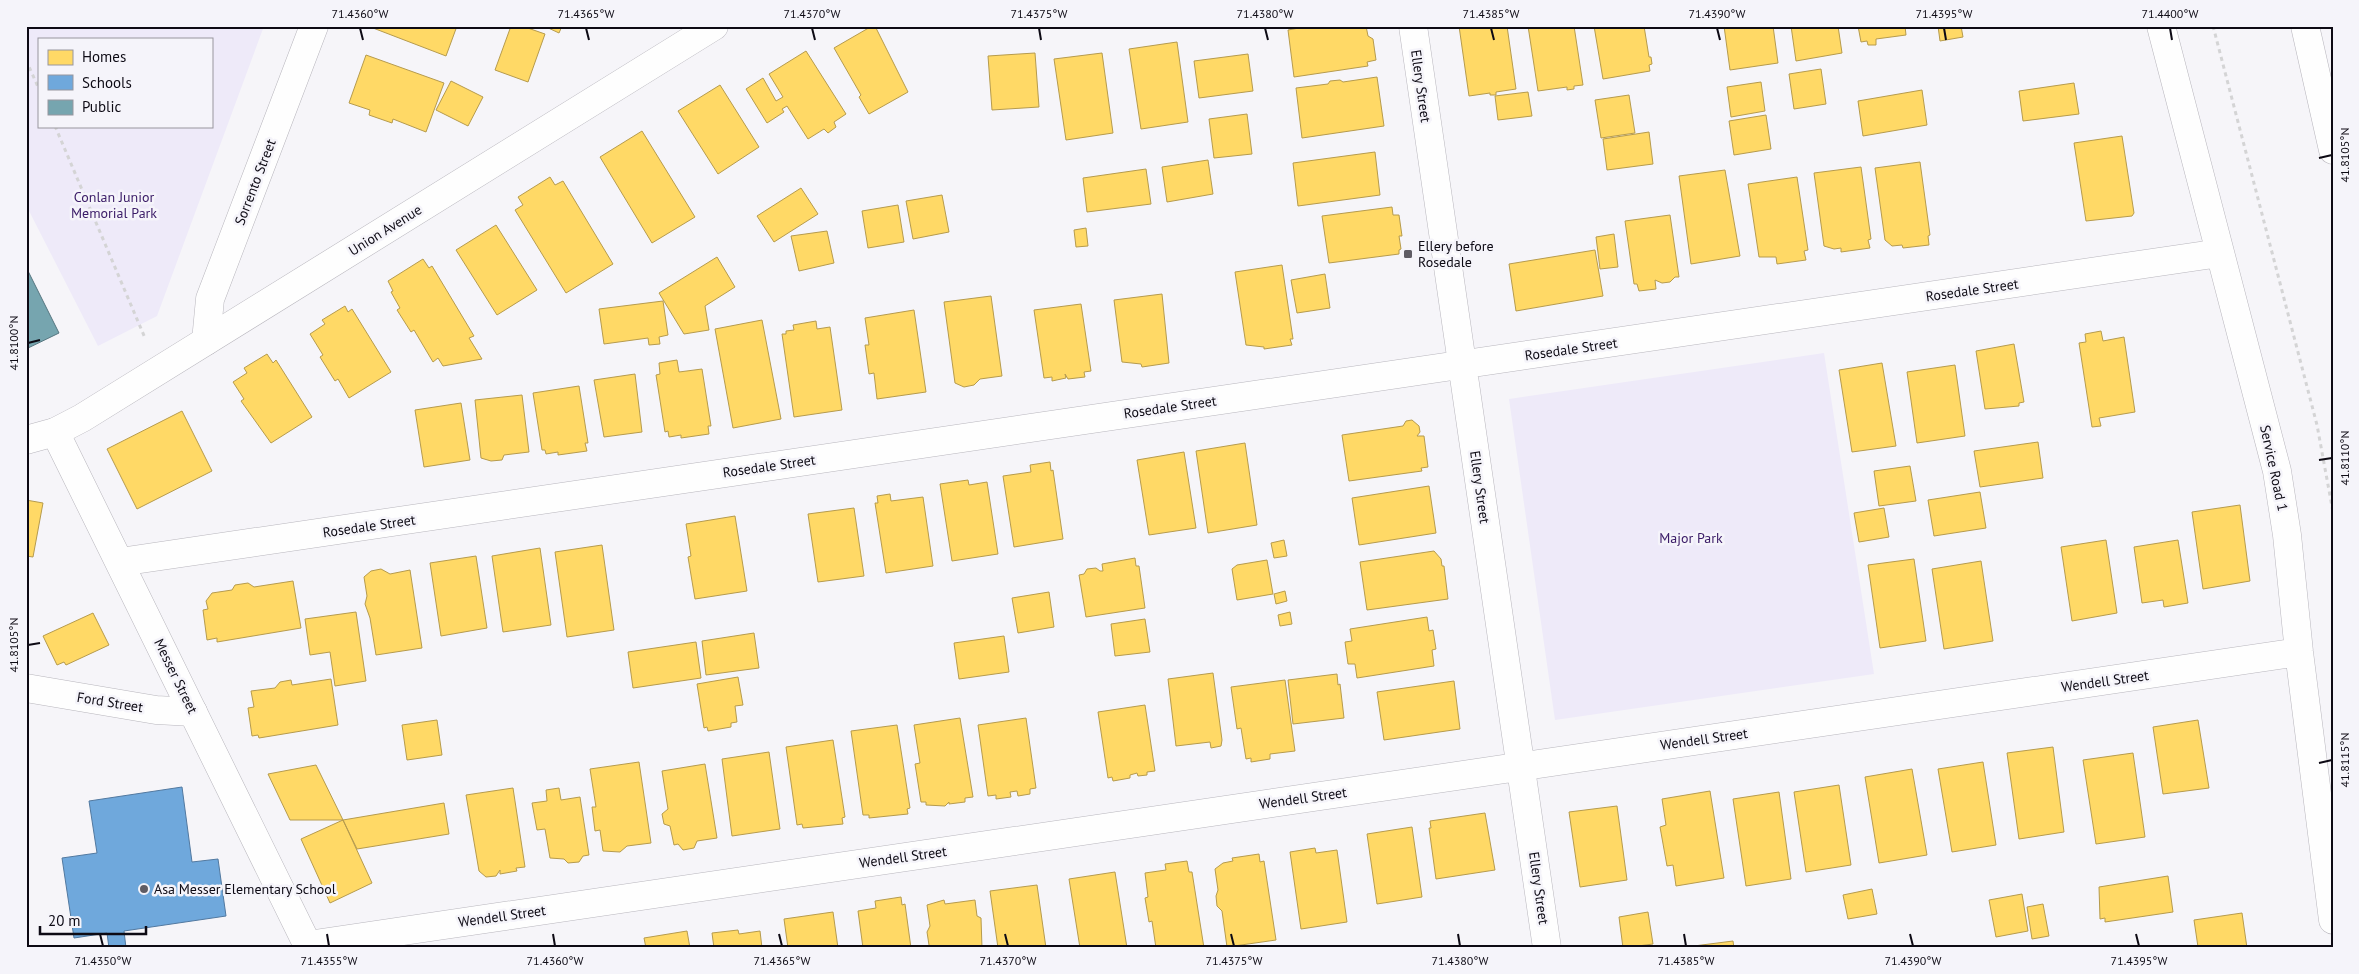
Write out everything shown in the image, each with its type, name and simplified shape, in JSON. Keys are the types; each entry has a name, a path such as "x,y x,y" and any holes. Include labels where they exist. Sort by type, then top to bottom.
{"main road":[{"name":"Sorrento Street","path":"206,341 210,299 314,26"},
{"name":"Union Avenue","path":"55,432 82,418 714,26"},
{"name":"Ellery Street","path":"1412,26 1547,948"},
{"name":"Service Road 1","path":"2161,26 2277,471 2287,535 2299,652 2333,920"},
{"path":"2305,26 2333,150"},
{"name":"Rosedale Street","path":"120,562 2220,253"},
{"path":"26,440 55,432"},
{"name":"Messer Street","path":"55,432 309,946"},
{"name":"Wendell Street","path":"309,946 2299,652"},
{"name":"Ford Street","path":"26,688 156,710 193,712"}],"path":[{"path":"2213,26 2317,425 2333,512"},
{"path":"26,60 38,88"},
{"path":"56,128 146,338"}],"green space":[{"name":"Conlan Junior Memorial Park","path":"26,26 264,26 157,316 98,346 26,205"},
{"name":"Major Park","path":"1824,353 1874,674 1555,720 1509,399"}],"building: Homes":[{"path":"374,26 457,26 446,56 373,28"},
{"path":"511,26 522,26 545,34 528,82 495,70"},
{"path":"544,26 562,26 559,33"},
{"path":"875,26 908,92 869,114 859,97 861,95 834,48"},
{"path":"1310,26 1366,26 1368,36 1373,39 1376,60 1367,62 1368,66 1294,77 1288,30"},
{"path":"1459,26 1507,26 1516,89 1496,92 1496,95 1490,95 1490,93 1469,96"},
{"path":"1528,26 1574,26 1583,85 1574,86 1574,89 1567,90 1567,87 1538,91"},
{"path":"1594,26 1644,26 1652,64 1649,65 1650,71 1603,79"},
{"path":"1724,26 1773,26 1778,63 1730,70"},
{"path":"1791,26 1838,26 1842,53 1796,61"},
{"path":"1858,26 1905,26 1906,35 1876,39 1876,45 1868,45 1867,41 1861,42"},
{"path":"1938,26 1961,26 1963,37 1940,41"},
{"path":"1177,42 1188,122 1141,129 1129,49"},
{"path":"806,51 846,114 834,122 836,127 828,133 824,129 808,139 787,106 782,109 784,112 767,123 746,89 763,78 776,101 783,97 769,74"},
{"path":"1035,53 1039,107 992,110 988,56"},
{"path":"1102,53 1113,133 1066,140 1054,59"},
{"path":"1248,54 1253,91 1199,98 1194,61"},
{"path":"366,55 444,83 426,132 393,119 392,123 369,115 370,110 349,103"},
{"path":"1821,69 1826,104 1794,109 1789,74"},
{"path":"1377,77 1384,126 1302,138 1296,88 1328,84 1330,81 1340,80 1343,82"},
{"path":"451,81 483,97 468,126 436,110"},
{"path":"1761,82 1765,111 1731,117 1727,87"},
{"path":"2074,83 2079,114 2023,121 2019,91"},
{"path":"720,85 759,147 718,174 678,111"},
{"path":"1922,90 1927,125 1863,136 1858,101"},
{"path":"1528,92 1532,116 1498,120 1495,96"},
{"path":"1629,95 1635,133 1601,138 1595,100"},
{"path":"1247,114 1252,154 1214,158 1209,119"},
{"path":"1766,115 1771,149 1734,155 1729,121"},
{"path":"642,131 695,217 652,243 600,157"},
{"path":"1649,132 1653,164 1607,170 1603,139"},
{"path":"2122,136 2134,213 2132,216 2086,221 2074,143"},
{"path":"1375,152 1380,195 1298,206 1293,163"},
{"path":"1208,160 1213,194 1167,202 1162,167"},
{"path":"1920,162 1930,235 1928,236 1929,245 1903,248 1902,245 1892,246 1885,240 1875,168"},
{"path":"1861,167 1871,239 1868,240 1870,248 1841,252 1841,248 1834,249 1824,246 1814,173"},
{"path":"1146,169 1151,204 1087,212 1083,178"},
{"path":"1725,170 1740,256 1691,264 1679,176"},
{"path":"550,177 555,185 563,181 613,264 566,293 515,210 523,205 518,197"},
{"path":"1797,177 1808,250 1804,251 1806,260 1777,264 1776,257 1759,257 1748,184"},
{"path":"801,188 818,214 774,242 757,216"},
{"path":"942,195 949,232 913,239 906,201"},
{"path":"898,205 904,242 868,248 862,211"},
{"path":"1392,207 1393,215 1399,215 1402,236 1399,236 1401,249 1399,254 1329,263 1322,216"},
{"path":"1670,215 1679,277 1675,277 1670,282 1662,283 1655,280 1656,289 1639,291 1637,284 1634,284 1625,221"},
{"path":"496,225 537,290 497,315 456,250"},
{"path":"1086,228 1088,246 1076,247 1074,230"},
{"path":"827,231 834,263 799,271 791,236"},
{"path":"1614,234 1618,267 1600,269 1596,237"},
{"path":"1595,250 1603,296 1516,311 1509,264"},
{"path":"717,257 735,287 705,306 709,330 684,334 659,293"},
{"path":"423,259 429,268 432,266 474,336 469,338 482,359 443,366 438,358 433,362 414,330 411,332 397,310 400,308 391,292 393,291 388,281"},
{"path":"1282,265 1293,339 1290,339 1292,345 1264,349 1264,347 1246,345 1235,272"},
{"path":"1325,274 1330,308 1297,313 1291,280"},
{"path":"1162,294 1169,363 1142,367 1141,364 1122,362 1114,300"},
{"path":"991,296 1002,376 980,379 974,385 964,387 955,383 944,302"},
{"path":"663,301 668,335 659,337 660,344 649,345 648,338 604,344 599,309"},
{"path":"1081,304 1091,371 1084,372 1085,377 1068,379 1065,374 1066,378 1052,381 1052,377 1044,378 1034,310"},
{"path":"345,306 348,312 352,309 391,372 349,398 338,379 335,381 320,357 323,355 310,334 325,324 322,320"},
{"path":"914,310 926,392 877,399 874,373 869,374 865,345 869,345 865,318"},
{"path":"762,320 781,419 733,428 715,329"},
{"path":"816,321 817,329 830,327 842,410 794,417 782,334 786,334 786,331 794,330 793,325"},
{"path":"2101,331 2103,341 2124,337 2135,412 2099,418 2101,426 2092,427 2079,343 2086,342 2085,334"},
{"path":"2014,344 2024,402 2019,403 2019,406 1985,409 1976,351"},
{"path":"267,354 273,363 276,360 312,417 271,443 241,401 244,399 233,382 247,373 244,368"},
{"path":"677,360 679,372 702,369 711,426 708,426 709,434 681,438 681,435 669,437 668,431 665,432 656,375 660,374 659,363"},
{"path":"1882,363 1896,446 1852,452 1839,370"},
{"path":"1955,365 1965,436 1917,443 1907,372"},
{"path":"635,374 642,432 604,437 594,380"},
{"path":"579,386 588,443 585,443 587,451 558,455 558,452 546,454 545,450 542,450 533,393"},
{"path":"522,395 529,452 504,455 502,460 491,461 481,458 475,400"},
{"path":"461,403 470,460 424,467 415,410"},
{"path":"182,411 212,471 137,509 107,449"},
{"path":"1412,420 1419,426 1420,432 1417,436 1424,436 1428,467 1421,468 1422,471 1349,481 1342,435 1403,426 1406,421"},
{"path":"2038,442 2043,478 1980,487 1974,451"},
{"path":"1245,443 1257,525 1208,533 1196,451"},
{"path":"1184,452 1196,528 1149,535 1137,460"},
{"path":"1050,462 1051,471 1053,470 1063,539 1014,547 1003,476 1031,472 1030,465"},
{"path":"1910,466 1916,501 1879,506 1874,471"},
{"path":"968,480 969,485 987,482 998,554 952,561 940,484"},
{"path":"1429,486 1436,533 1359,545 1352,498"},
{"path":"1980,492 1986,528 1934,536 1928,500"},
{"path":"890,494 891,501 923,497 933,566 886,573 875,503 878,503 877,496"},
{"path":"26,500 43,503 33,557 26,556"},
{"path":"2240,505 2250,581 2203,589 2192,512"},
{"path":"854,508 864,576 818,582 808,514"},
{"path":"1884,508 1889,537 1859,542 1854,513"},
{"path":"735,516 747,591 695,599 688,557 691,556 686,524"},
{"path":"1284,540 1287,556 1274,558 1271,543"},
{"path":"2106,540 2117,613 2072,621 2061,547"},
{"path":"2178,540 2188,603 2164,607 2163,600 2142,603 2134,547"},
{"path":"602,545 614,630 567,637 555,552"},
{"path":"540,548 551,625 503,632 492,556"},
{"path":"1434,551 1441,559 1442,566 1444,566 1448,599 1367,610 1360,562"},
{"path":"476,556 487,628 441,636 430,563"},
{"path":"1135,558 1136,566 1139,566 1145,608 1086,617 1079,575 1084,574 1087,569 1096,568 1103,571 1102,564"},
{"path":"1914,559 1926,641 1880,648 1868,565"},
{"path":"1267,560 1273,594 1237,600 1232,569 1237,565"},
{"path":"1981,561 1993,641 1944,649 1932,569"},
{"path":"381,569 390,574 410,570 422,648 376,655 370,618 365,604 367,596 364,577 371,571"},
{"path":"293,581 301,628 217,642 217,638 207,640 203,610 208,609 206,601 212,593 232,590 235,585 248,583 254,587"},
{"path":"1285,591 1287,601 1276,604 1274,594"},
{"path":"1049,592 1054,627 1018,633 1012,598"},
{"path":"356,612 366,681 335,686 330,652 310,655 305,619"},
{"path":"1290,612 1292,624 1280,626 1278,615"},
{"path":"93,613 109,645 66,665 64,662 57,665 43,636"},
{"path":"1427,617 1429,631 1433,630 1436,649 1432,650 1434,666 1357,678 1355,664 1348,664 1345,642 1352,641 1350,629"},
{"path":"1145,619 1150,652 1115,656 1111,624"},
{"path":"754,633 759,668 706,675 702,641"},
{"path":"1004,636 1009,672 959,679 954,643"},
{"path":"696,642 701,678 633,688 628,652"},
{"path":"1213,673 1222,740 1221,746 1211,748 1210,742 1176,746 1168,679"},
{"path":"1337,674 1344,718 1293,724 1288,680"},
{"path":"738,677 743,705 735,706 737,722 731,723 731,727 708,731 707,727 704,728 697,684"},
{"path":"331,679 338,725 259,738 258,735 252,736 248,708 254,707 251,691 275,688 280,682 291,680 292,685"},
{"path":"1285,680 1295,751 1270,754 1270,759 1251,762 1251,758 1246,759 1241,728 1237,729 1231,687"},
{"path":"1454,681 1460,729 1384,740 1377,692"},
{"path":"1145,705 1155,771 1147,772 1147,775 1138,776 1137,773 1130,775 1130,778 1113,781 1112,777 1108,778 1098,712"},
{"path":"960,718 973,797 965,798 965,802 949,804 949,802 945,806 926,805 926,802 921,802 915,764 920,763 914,725"},
{"path":"1026,718 1036,788 1030,789 1030,794 1018,796 1017,791 1010,792 1011,797 996,799 996,795 988,796 978,725"},
{"path":"437,720 442,755 407,760 402,725"},
{"path":"2198,720 2209,788 2163,794 2153,727"},
{"path":"897,725 910,808 907,809 908,814 869,818 869,815 863,815 851,731"},
{"path":"833,740 845,817 842,818 843,824 803,828 802,824 797,825 786,747"},
{"path":"2053,747 2064,832 2019,839 2007,753"},
{"path":"769,752 780,829 732,836 722,759"},
{"path":"2133,753 2145,837 2096,844 2083,760"},
{"path":"639,762 651,843 627,846 620,852 603,851 600,830 595,831 592,807 596,807 590,769"},
{"path":"1983,762 1996,845 1952,852 1938,769"},
{"path":"705,764 717,838 697,841 694,848 683,850 678,844 674,845 670,826 664,824 662,814 668,809 662,771"},
{"path":"316,765 343,820 290,820 268,774"},
{"path":"1912,769 1927,855 1879,863 1865,777"},
{"path":"1839,785 1851,865 1806,872 1794,792"},
{"path":"513,788 525,867 516,868 517,871 500,874 500,870 496,876 486,877 479,871 466,795"},
{"path":"559,788 561,800 580,797 589,855 583,856 579,862 568,863 564,859 550,858 545,829 537,830 532,803 547,801 546,790"},
{"path":"1710,791 1724,878 1676,886 1673,865 1667,866 1660,827 1666,825 1662,799"},
{"path":"1779,792 1791,879 1746,886 1733,799"},
{"path":"444,803 449,834 357,849 343,820"},
{"path":"1617,806 1627,880 1580,887 1569,812"},
{"path":"1485,813 1495,870 1436,879 1429,828 1431,828 1430,821"},
{"path":"343,820 372,883 330,903 301,839"},
{"path":"1412,827 1422,897 1377,904 1367,834"},
{"path":"1315,848 1316,853 1337,850 1347,922 1301,929 1290,852"},
{"path":"1259,854 1260,862 1264,861 1276,940 1227,947 1222,911 1217,906 1216,896 1218,890 1215,869 1223,863 1233,861 1232,858"},
{"path":"1187,861 1189,872 1192,872 1204,948 1156,948 1152,921 1149,922 1145,898 1148,897 1145,873 1166,870 1165,864"},
{"path":"1115,872 1127,948 1080,948 1069,879"},
{"path":"2168,876 2173,912 2105,922 2105,918 2100,919 2099,887"},
{"path":"1037,885 1046,948 998,948 990,891"},
{"path":"1872,889 1877,914 1848,919 1843,895"},
{"path":"2022,894 2028,931 1996,937 1989,900"},
{"path":"901,897 902,905 905,904 911,948 863,948 858,911 876,908 875,901"},
{"path":"944,900 945,904 975,900 977,916 981,918 982,948 932,948 929,945 927,932 930,926 927,905"},
{"path":"2043,904 2049,936 2032,939 2027,907"},
{"path":"833,912 838,948 788,948 784,919"},
{"path":"1648,912 1653,944 1623,948 1619,917"},
{"path":"2242,913 2247,948 2189,948 2198,947 2194,920"},
{"path":"738,930 739,934 760,931 762,948 714,948 712,933"},
{"path":"687,931 690,948 646,948 644,938"},
{"path":"1733,941 1734,948 1686,948 1686,947"}],"building: Schools":[{"name":"Asa Messer Elementary School","path":"182,787 192,862 218,859 226,916 124,931 126,948 109,948 107,933 74,938 62,858 97,853 89,801"}],"building: Public":[{"path":"26,267 59,333 26,349"}],"place":[{"name":"Ellery before Rosedale","path":"1408,254"},
{"name":"Asa Messer Elementary School","path":"144,889"}]}
